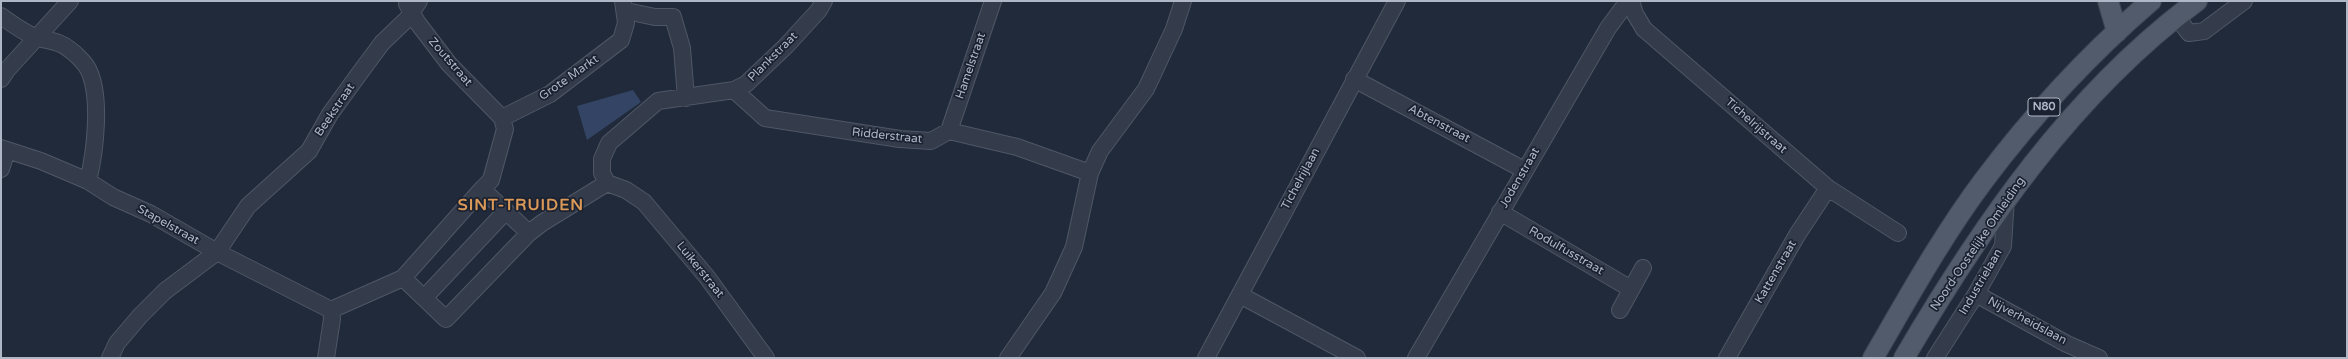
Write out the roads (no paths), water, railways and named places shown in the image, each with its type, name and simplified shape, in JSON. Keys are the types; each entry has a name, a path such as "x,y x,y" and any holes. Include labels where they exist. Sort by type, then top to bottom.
{"main road":[{"path":"2108,1 2117,32"},
{"name":"N80","path":"1873,358 1936,254 1983,181 2058,92 2117,32 2151,1"},
{"path":"2163,1 2176,16"},
{"name":"Noord-Oostelijke Omleiding","path":"1904,358 1960,266 2006,198 2090,97 2147,41 2196,1"}],"street":[{"path":"1,79 7,70 38,38 70,1"},
{"name":"Plankstraat","path":"607,183 602,173 602,159 609,143 658,101 734,90 746,84 786,46 819,10 824,1"},
{"name":"Hamelstraat","path":"949,131 993,1"},
{"path":"1008,358 1053,293 1066,267 1074,247 1090,173 1100,151 1146,89 1174,28 1183,1"},
{"name":"Tichelrijlaan","path":"1206,358 1397,1"},
{"name":"Jodenstraat","path":"1416,358 1608,28 1628,1"},
{"name":"Tichelrijstraat","path":"1631,1 1635,14 1644,29 1828,188 1898,233"},
{"path":"2176,16 2189,33 2204,31 2244,1"},
{"name":"Zoutstraat","path":"412,4 417,22 449,64 502,118"},
{"name":"Beekstraat","path":"110,358 117,343 140,316 165,291 217,252 248,206 309,151 330,114 382,43 407,19 412,4"},
{"path":"625,12 655,18 674,17 682,48 686,98"},
{"name":"Grote Markt","path":"502,118 550,94 621,40 625,12"},
{"path":"1,16 38,38 50,39 69,48 88,69 94,89 95,108 91,167 88,181"},
{"name":"Abtenstraat","path":"1354,79 1524,170"},
{"name":"Ridderstraat","path":"734,90 765,118 869,135 931,141 949,131"},
{"path":"326,358 332,319 331,310 403,278 491,180 505,129 502,118"},
{"path":"949,131 1017,147 1090,173"},
{"path":"1,169 4,149"},
{"name":"Stapelstraat","path":"4,149 41,160 88,181 113,197 151,214 217,252 331,310"},
{"path":"403,278 446,319 529,233 542,223 607,183"},
{"name":"Luikerstraat","path":"607,183 626,190 644,202 707,277 766,358"},
{"name":"Kattenstraat","path":"1727,358 1797,235 1828,188"},
{"path":"482,189 529,233"},
{"name":"Industrielaan","path":"1934,358 1976,294 2003,246 2006,198"},
{"path":"424,298 506,211"},
{"name":"Rodulfusstraat","path":"1500,212 1631,290"},
{"path":"1620,310 1643,268"},
{"name":"Nijverheidslaan","path":"1976,294 2067,344 2099,358"},
{"path":"1240,295 1357,358"}],"water":[{"path":"633,90 641,102 587,140 577,106"}],"district":[{"name":"SINT-TRUIDEN","path":"521,206"}]}
